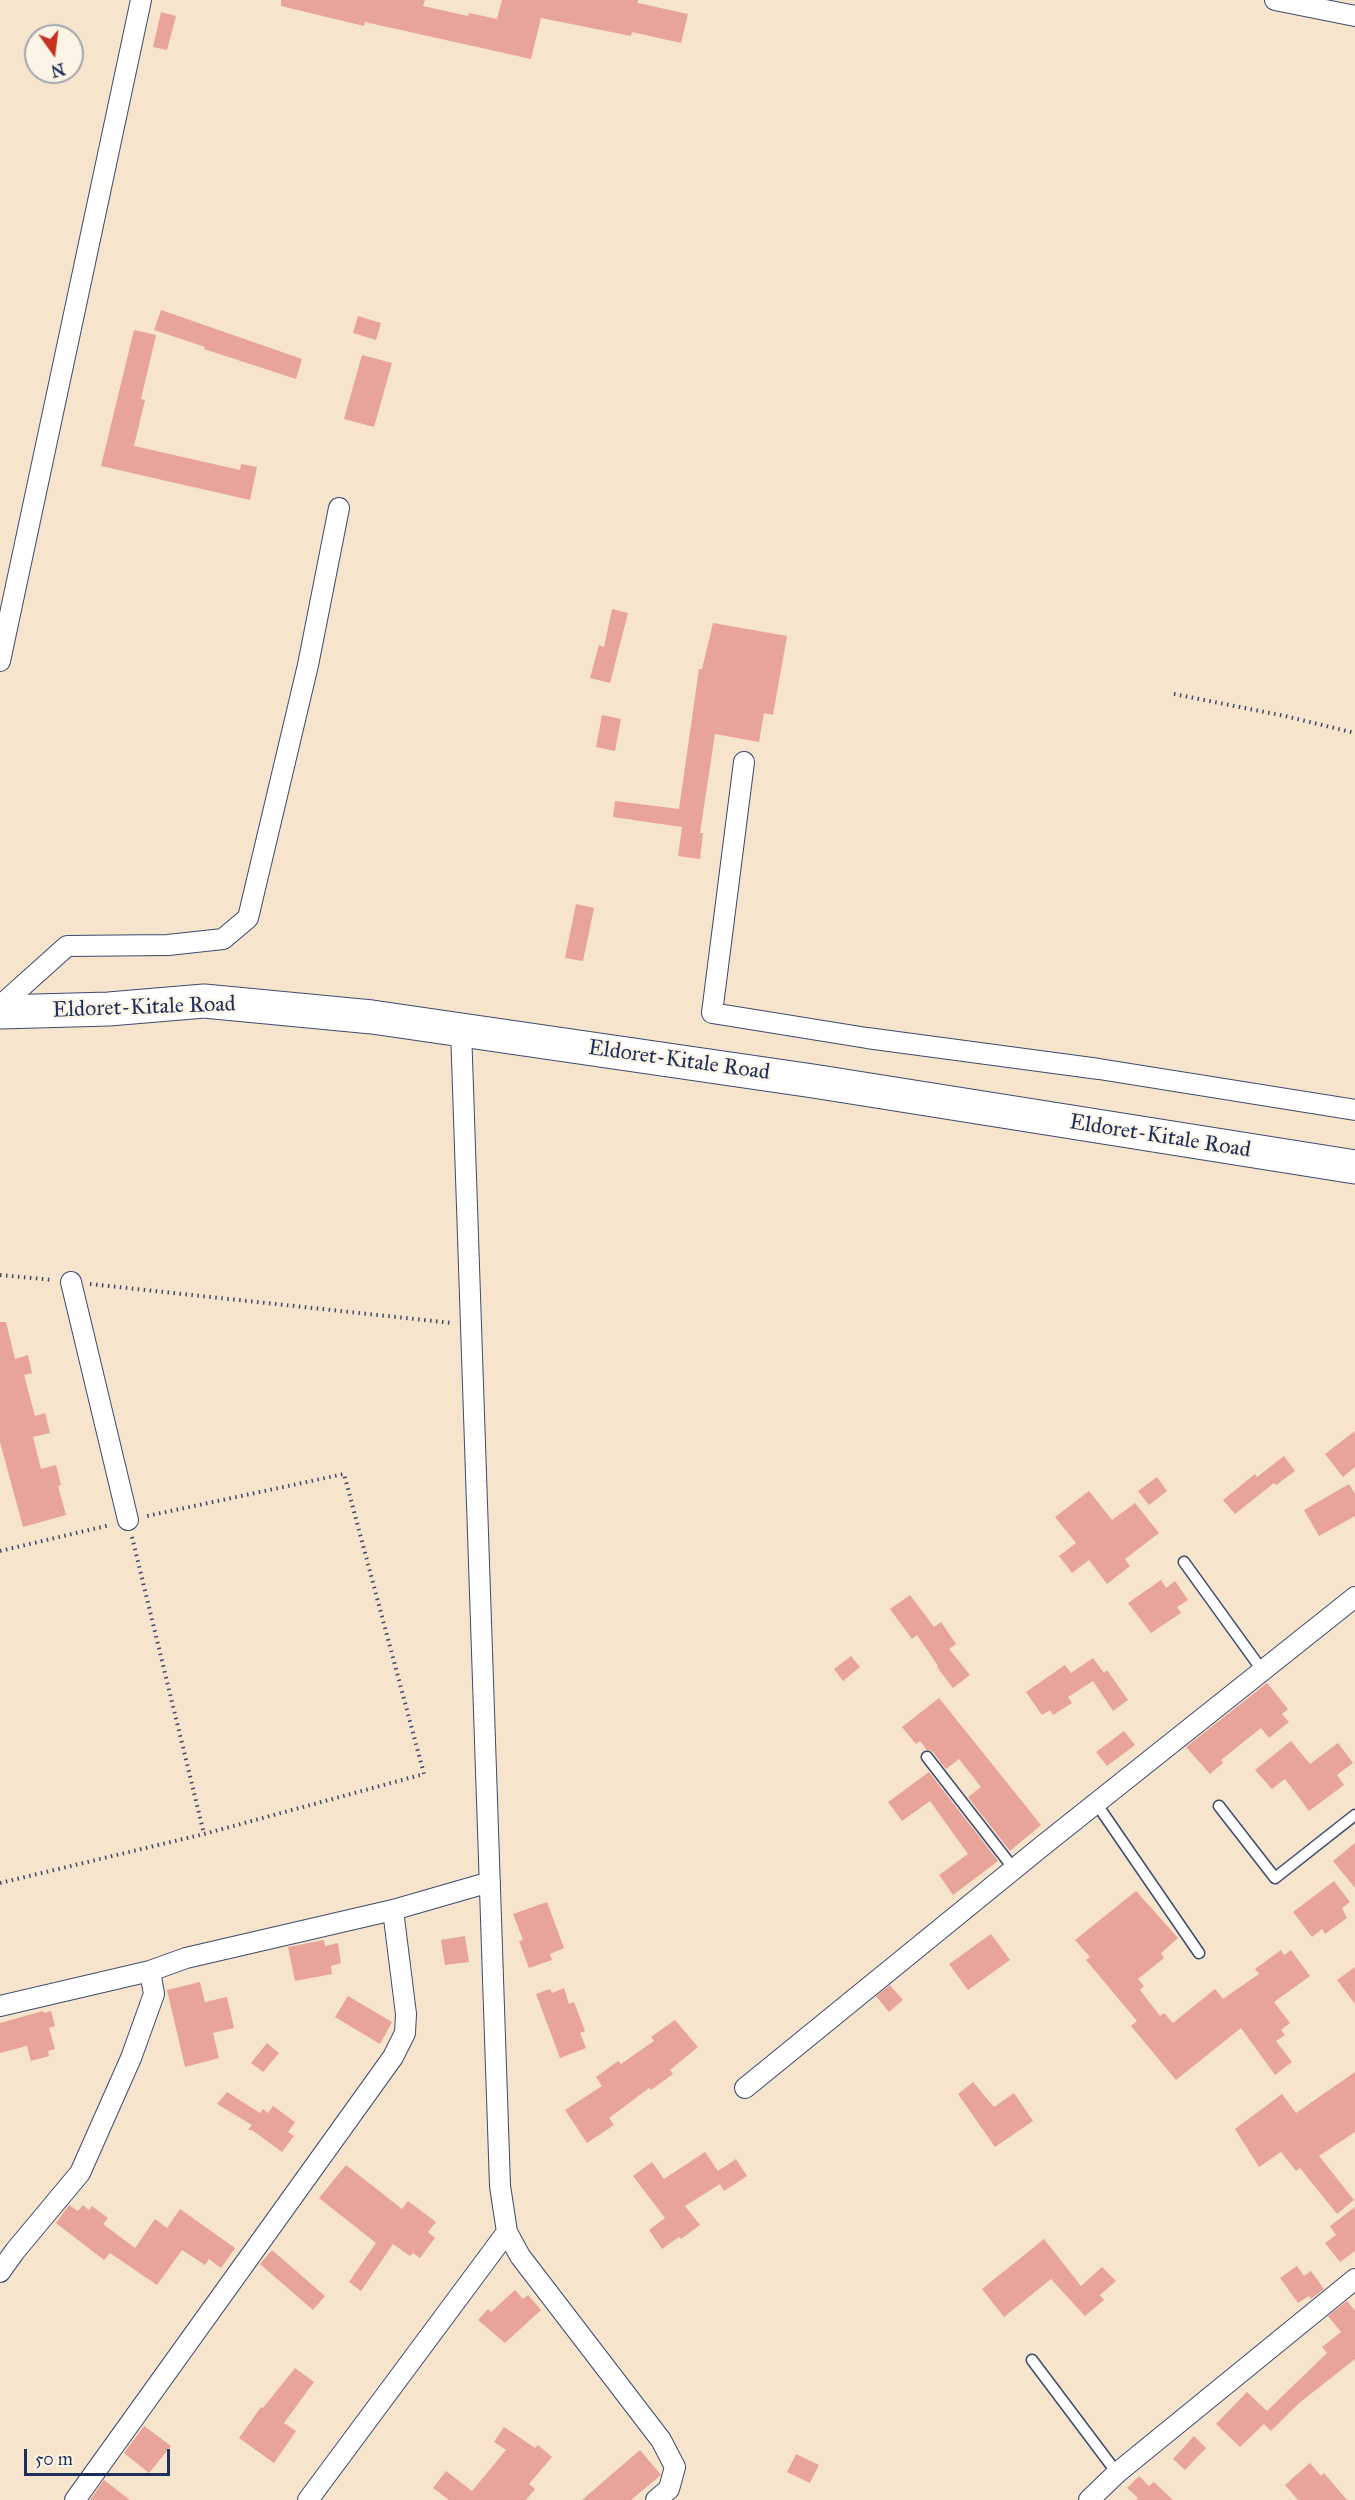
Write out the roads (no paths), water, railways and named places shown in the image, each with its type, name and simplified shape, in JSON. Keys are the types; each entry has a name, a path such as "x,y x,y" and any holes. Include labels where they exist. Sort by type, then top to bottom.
{"highway":[{"name":"Eldoret-Kitale Road","path":"0,1012 109,1009 204,1002 338,1013 813,1081 1355,1167"}],"street":[{"path":"0,661 141,0"},
{"path":"1275,0 1355,16"},
{"path":"0,1005 68,946 168,945 223,939 248,918 308,665 339,507"},
{"path":"744,762 712,1013 867,1038 1099,1069 1355,1110"},
{"path":"461,1029 500,2186 507,2232 520,2256 661,2440 675,2467 669,2489 656,2500"},
{"path":"71,1282 128,1520"},
{"path":"745,2088 1014,1869 1355,1597"},
{"path":"0,2006 150,1971 186,1958 393,1910 490,1882"},
{"path":"75,2500 393,2057 405,2033 406,2014 393,1910"},
{"path":"0,2272 80,2173 131,2058 154,1994 150,1971"},
{"path":"308,2500 507,2232"},
{"path":"1089,2500 1116,2473 1355,2279"}],"lane":[{"path":"1184,1562 1262,1670"},
{"path":"927,1757 1014,1869"},
{"path":"1096,1803 1199,1953"},
{"path":"1219,1806 1275,1878 1355,1815"},
{"path":"1032,2360 1116,2473"}]}
